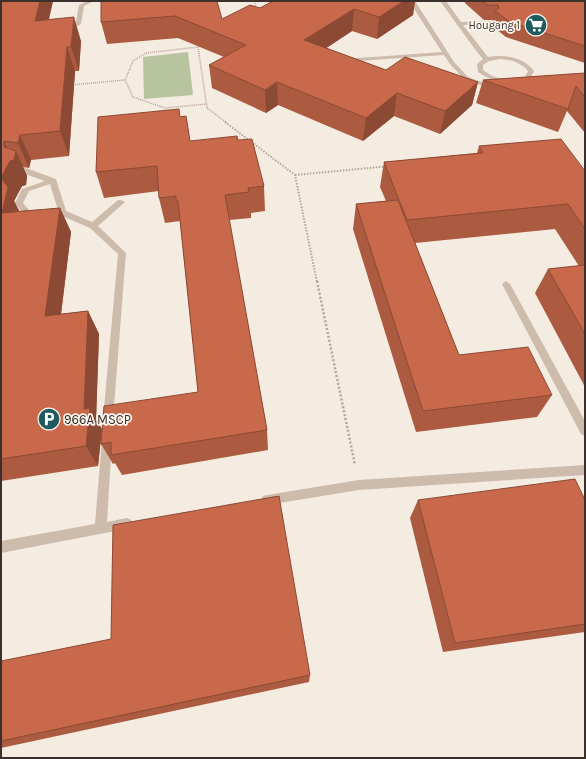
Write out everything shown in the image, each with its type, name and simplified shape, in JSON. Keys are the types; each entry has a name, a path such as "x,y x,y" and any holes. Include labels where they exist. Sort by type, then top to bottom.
{"lane":[{"path":"59,35 79,23 82,5 91,1"},
{"path":"412,1 452,63 466,78 499,89"},
{"path":"443,1 479,51 487,59"},
{"path":"459,24 491,22"},
{"path":"341,61 446,53"},
{"path":"500,57 514,59 526,64 531,71 528,78 517,82 503,82 489,78 480,71 480,64 487,59 500,57"},
{"path":"20,169 52,181"},
{"path":"52,181 26,190 19,203 27,213 63,213 93,226 122,253 108,420 101,528"},
{"path":"52,181 63,213"},
{"path":"93,226 121,202"},
{"path":"45,223 63,213"},
{"path":"506,284 585,431"},
{"path":"254,502 359,485 585,470"},
{"path":"1,547 140,522"}],"path":[{"path":"250,10 256,6 254,1"},
{"path":"198,43 207,108 294,175 359,485"},
{"path":"124,80 133,61 146,53 198,47"},
{"path":"70,85 124,80"},
{"path":"124,80 133,97 165,108 206,104"},
{"path":"294,175 397,165"}],"green space":[{"path":"188,52 193,95 144,99 143,57"}],"building":[{"path":"1,1 40,1 35,21 74,17 71,47 67,47 60,131 20,135 18,143 4,141 4,147 16,151 14,160 10,161 1,178"},
{"path":"101,1 217,1 222,19 250,5 260,8 273,1 404,1 379,17 354,9 304,40 386,70 405,57 478,82 445,111 397,93 366,118 277,82 265,90 209,65 246,45 175,16 101,22"},
{"path":"483,1 585,1 585,46 510,22 495,11 499,8 498,5 488,5"},
{"path":"585,73 585,97 576,86 568,109 483,80"},
{"path":"179,109 180,117 186,116 190,141 237,136 238,140 252,139 264,186 248,188 249,192 225,195 267,430 111,455 111,442 101,444 104,406 198,392 178,201 176,201 176,196 159,198 157,166 96,172 98,117"},
{"path":"561,139 585,171 585,229 568,204 407,220 384,162 483,153 479,146"},
{"path":"1,178 8,187 2,213 60,208 45,316 88,311 84,409 90,408 86,446 1,459"},
{"path":"398,200 459,355 528,347 552,395 423,411 356,204"},
{"path":"585,265 585,334 548,269"},
{"path":"575,479 585,500 585,624 455,643 418,500"},
{"path":"279,496 310,675 1,741 1,661 111,639 113,525"}],"place":[{"name":"Hougang 1","path":"536,25"},
{"name":"966A MSCP","path":"49,419"}]}
